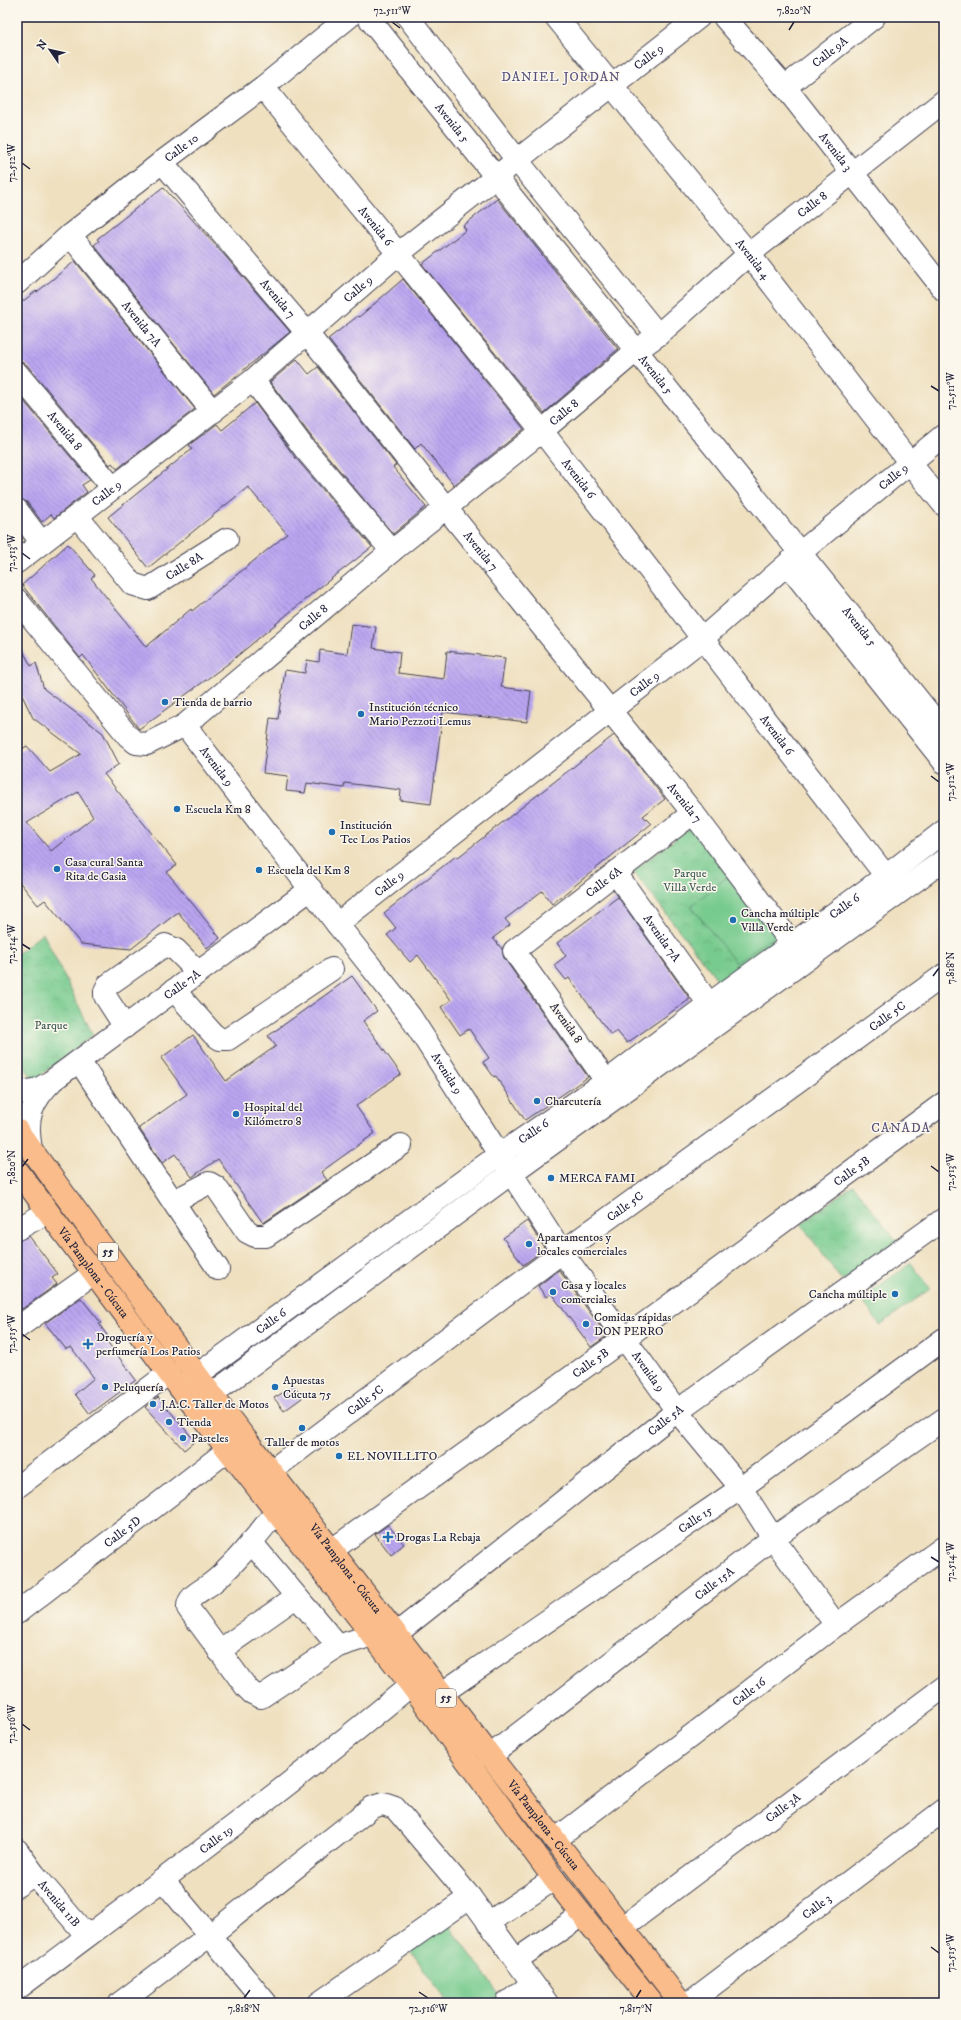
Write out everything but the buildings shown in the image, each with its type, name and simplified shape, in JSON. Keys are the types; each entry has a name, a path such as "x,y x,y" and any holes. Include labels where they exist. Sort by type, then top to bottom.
{"highway":[{"name":"Vía Pamplona - Cúcuta","path":"17,1130 198,1375 203,1400 228,1450 411,1685 554,1879 652,2003"},
{"name":"Vía Pamplona - Cúcuta","path":"17,1170 174,1380 203,1400 271,1471 681,2003"}],"street":[{"name":"Calle 10","path":"17,283 70,235 162,162 263,87 349,17"},
{"name":"Avenida 5","path":"368,17 496,178 638,350 794,558 944,762"},
{"path":"408,17 517,160 658,335"},
{"name":"Avenida 4","path":"556,17 749,254 910,463 944,504"},
{"name":"Calle 9","path":"17,562 41,542 213,412 253,380 398,254 699,17"},
{"name":"Avenida 3","path":"724,17 785,87 944,290"},
{"name":"Calle 9A","path":"785,87 874,17"},
{"name":"Avenida 6","path":"263,87 542,431 886,876"},
{"name":"Calle 8","path":"185,725 392,551 542,431 658,335 749,254 852,171 944,101"},
{"name":"Avenida 7","path":"162,162 307,333 446,508 693,813 793,945"},
{"name":"Avenida 7A","path":"70,235 213,412"},
{"name":"Avenida 8","path":"17,373 113,488"},
{"path":"253,380 304,448 392,551"},
{"name":"Calle 9","path":"336,924 702,639 794,558 944,434"},
{"path":"17,510 41,542"},
{"name":"Calle 8A","path":"77,516 132,584 148,589 227,539"},
{"name":"Avenida 5","path":"794,558 944,732"},
{"path":"17,600 123,730 136,743 147,744 185,725"},
{"name":"Avenida 9","path":"185,725 311,889 336,924 410,1016 510,1174 562,1252 677,1411 741,1488 773,1538 836,1625"},
{"name":"Calle 6A","path":"514,951 693,813"},
{"name":"Calle 6","path":"203,1400 510,1174 612,1089 701,1010 793,945 944,831"},
{"name":"Calle 6","path":"17,1487 174,1380 198,1375 499,1155 706,1033 944,860"},
{"name":"Avenida 7A","path":"615,872 701,1010 706,1033"},
{"name":"Calle 7A","path":"17,1093 38,1088 53,1080 311,889"},
{"path":"125,1027 105,996 104,991 108,985 165,945 176,950 198,972"},
{"name":"Avenida 8","path":"514,951 612,1089"},
{"path":"174,990 213,1034 220,1039 228,1039 332,969"},
{"name":"Calle 5C","path":"271,1471 562,1252 944,975"},
{"path":"79,1061 218,1269"},
{"name":"Calle 7A","path":"31,1149 28,1130 31,1111 39,1094 53,1080"},
{"name":"Calle 5B","path":"332,1550 625,1338 944,1103"},
{"path":"174,1201 209,1183 216,1187 248,1232 255,1236 266,1236 401,1144"},
{"path":"17,1229 48,1212"},
{"name":"Calle 5A","path":"396,1634 677,1411 944,1219"},
{"path":"17,1328 94,1273"},
{"name":"Calle 15","path":"442,1693 741,1488 944,1339"},
{"name":"Calle 15A","path":"490,1756 773,1538 944,1419"},
{"name":"Calle 5D","path":"17,1613 228,1450"},
{"path":"276,1512 251,1542 213,1583 190,1599 187,1603 188,1608 246,1687 252,1693 261,1697 338,1646 372,1635"},
{"path":"251,1542 338,1646"},
{"name":"Calle 16","path":"555,1840 836,1625 944,1546"},
{"path":"219,1651 296,1597"},
{"name":"Calle 19","path":"17,1989 163,1880 346,1739 411,1685"},
{"name":"Calle 3A","path":"622,1928 944,1687"},
{"path":"120,2003 209,1936 372,1806 383,1804 395,1808 470,1897 547,2003"},
{"name":"Calle 3","path":"689,2003 944,1810"},
{"name":"Avenida 11B","path":"17,1850 26,1880 87,1936"},
{"path":"488,1923 554,1879"},
{"path":"163,1880 266,2003"},
{"path":"319,2003 470,1897"},
{"path":"516,1960 582,1915"},
{"path":"507,2003 532,1984"}],"green space":[{"name":"Parque Villa Verde","path":"696,823 784,936 720,983 633,871"},
{"name":"Cancha múltiple Villa Verde","path":"728,876 775,935 736,963 691,906"},
{"name":"Parque","path":"43,933 93,1035 34,1080 17,1057 17,954"},
{"path":"853,1185 897,1242 842,1281 801,1224"},
{"name":"Cancha múltiple","path":"911,1263 930,1289 880,1325 861,1299"},
{"path":"447,1922 500,1995 489,2003 448,2003 410,1950"}],"place":[{"name":"Tienda de barrio","path":"165,702"},
{"name":"Institución técnico Mario Pezzoti Lemus","path":"361,714"},
{"name":"Escuela Km 8","path":"177,809"},
{"name":"Institución Tec Los Patios","path":"332,832"},
{"name":"Casa cural Santa Rita de Casia","path":"57,869"},
{"name":"Escuela del Km 8","path":"259,870"},
{"name":"Cancha múltiple Villa Verde","path":"733,920"},
{"name":"Charcutería","path":"537,1101"},
{"name":"Hospital del Kilómetro 8","path":"236,1114"},
{"name":"MERCA FAMI","path":"551,1178"},
{"name":"Apartamentos y locales comerciales","path":"529,1244"},
{"name":"Casa y locales comerciales","path":"553,1292"},
{"name":"Cancha múltiple","path":"895,1294"},
{"name":"Comidas rápidas DON PERRO","path":"586,1324"},
{"name":"Droguería y perfumería Los Patios","path":"88,1344"},
{"name":"Peluquería","path":"105,1387"},
{"name":"Apuestas Cúcuta 75","path":"275,1387"},
{"name":"J.A.C. Taller de Motos","path":"153,1404"},
{"name":"Tienda","path":"169,1422"},
{"name":"Taller de motos","path":"302,1428"},
{"name":"Pasteles","path":"183,1438"},
{"name":"EL NOVILLITO","path":"339,1456"},
{"name":"Drogas La Rebaja","path":"388,1537"}],"district":[{"name":"DANIEL JORDAN","path":"561,77"},
{"name":"CANADA","path":"901,1128"}]}
